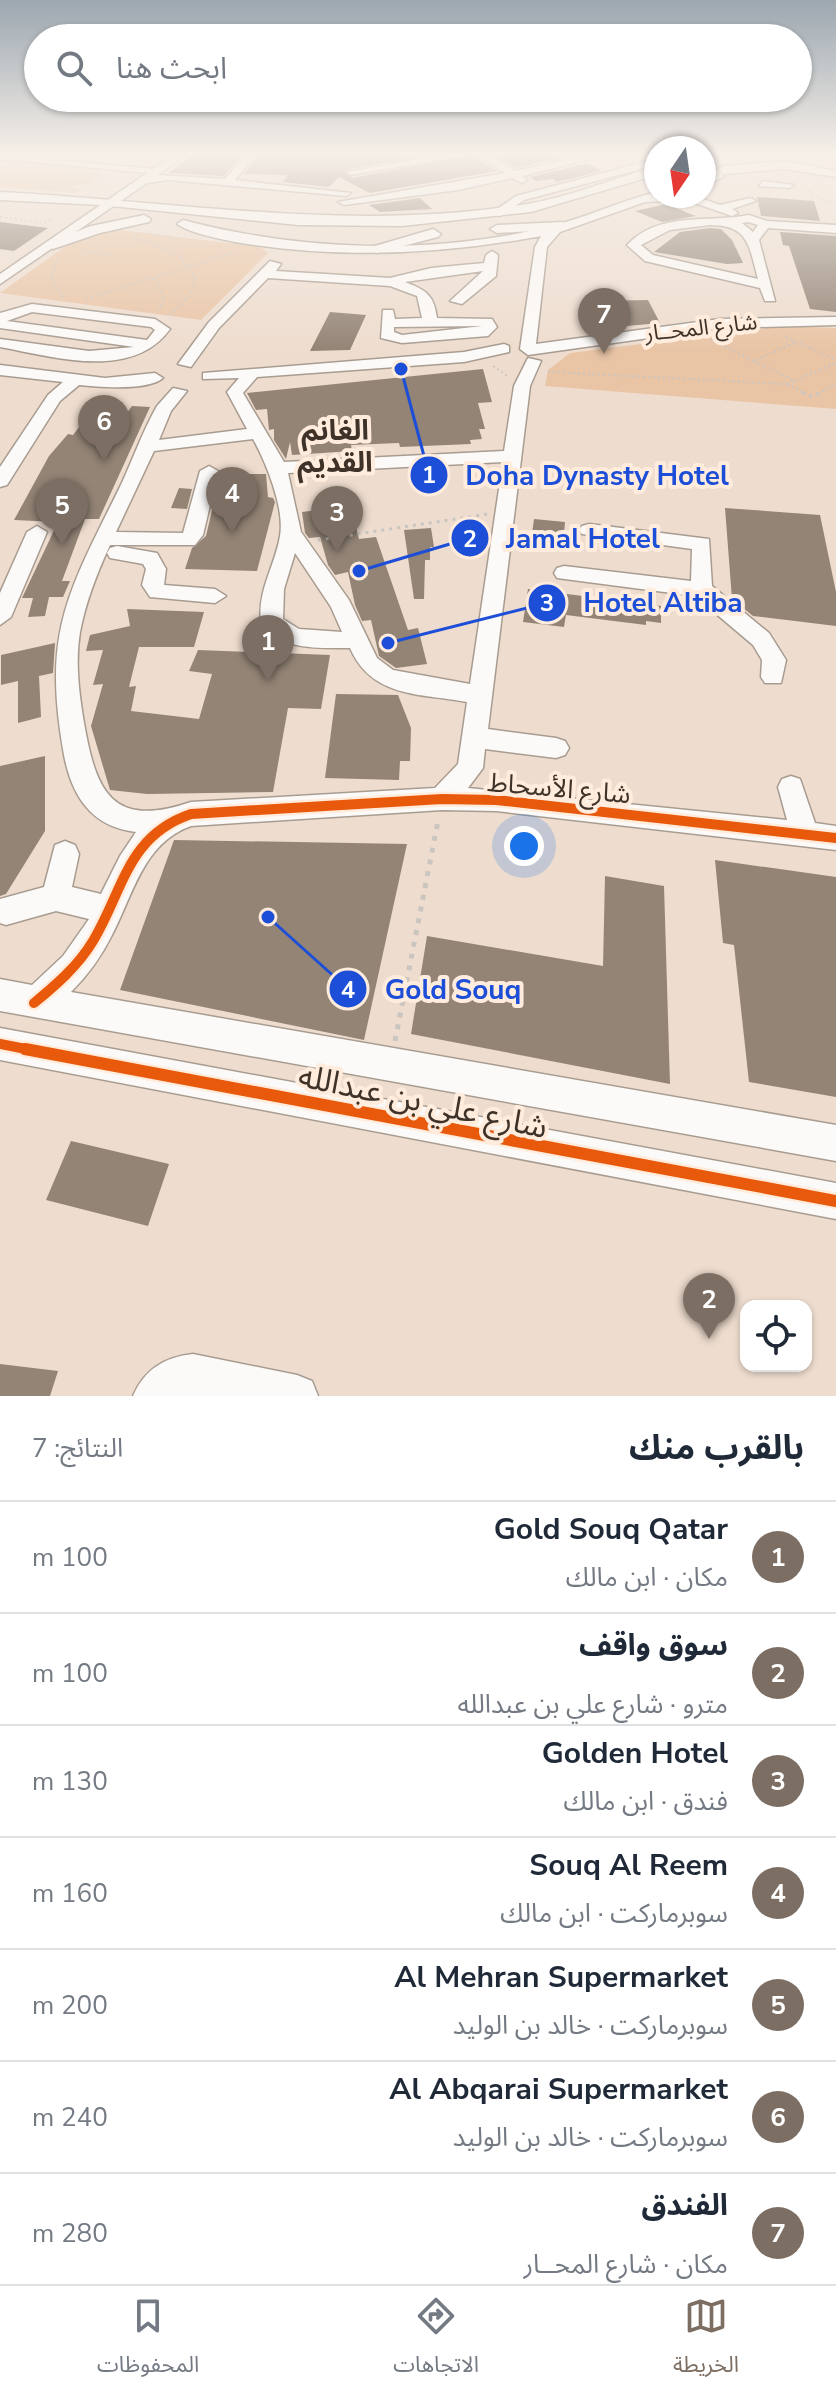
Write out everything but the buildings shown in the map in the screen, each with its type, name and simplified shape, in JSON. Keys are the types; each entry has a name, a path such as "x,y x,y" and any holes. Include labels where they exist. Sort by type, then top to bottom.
{"main road":[{"path":"36,220 55,239 138,220"},
{"path":"153,220 305,236 433,234 533,220"},
{"path":"215,220 343,229 435,226 465,220"},
{"path":"294,220 371,223 411,220"},
{"path":"479,229 560,227"},
{"path":"376,248 433,234"}],"street":[{"path":"0,280 82,220"},
{"path":"367,220 371,223"},
{"path":"183,224 220,238 277,251 306,247 376,248 507,236 581,220"},
{"path":"706,220 690,221 641,239 633,245 649,258 766,285"},
{"path":"710,220 722,223 740,239 749,228"},
{"path":"710,220 749,228 836,229"},
{"path":"737,220 749,228 778,319"},
{"path":"442,799 470,768 522,386 533,358 539,328 541,247 547,235 560,227"},
{"path":"507,236 541,247"},
{"path":"5,261 55,239"},
{"path":"186,364 214,325 265,274 277,251"},
{"path":"390,282 491,259 486,280 457,301"},
{"path":"731,275 762,269"},
{"path":"265,274 390,282 422,293 428,304 430,322"},
{"path":"388,318 430,322 482,321 490,327 483,333 467,335 402,339 386,335 388,318"},
{"name":"شارع المحــار","path":"533,358 574,342 778,319 836,321"},
{"path":"0,321 150,344 131,353 107,357 15,345 0,366 27,374 105,383 155,378 166,368 186,364 204,367 209,376"},
{"path":"539,328 574,342"},
{"path":"505,355 539,328"},
{"path":"27,374 52,351"},
{"path":"505,355 522,386"},
{"path":"155,378 160,387 179,391 199,386 209,376 464,357 505,355 533,358"},
{"path":"251,375 235,392 278,468 295,538 359,640 368,663 386,678 480,695"},
{"path":"3,471 54,398 74,381"},
{"path":"169,822 134,823 118,817 100,807 84,787 66,661 73,613 98,546 163,410 179,391"},
{"path":"147,447 258,433"},
{"path":"278,468 514,456"},
{"path":"98,546 188,540 193,535 209,471"},
{"path":"589,530 702,544 701,589"},
{"path":"0,617 37,532"},
{"path":"295,538 268,604 272,623 285,636 304,641 359,640"},
{"path":"98,546 150,558 156,569 153,585 158,592 215,596"},
{"path":"564,573 701,589 770,649 774,660 773,677"},
{"path":"475,732 556,743"},
{"path":"470,768 480,787 496,800"},
{"path":"791,787 804,834"},
{"name":"شارع الأسحاط","path":"108,910 143,843 169,822 191,814 442,799 496,800 836,838"},
{"path":"56,897 65,854"},
{"path":"6,911 56,897 108,910 84,956 34,1003"},
{"name":"شارع علي بن عبدالله","path":"0,995 836,1143"},
{"name":"شارع علي بن عبدالله","path":"0,1044 219,1082 595,1162 836,1201"},
{"path":"154,1396 164,1383 177,1376 193,1375 297,1396"}],"path":[{"path":"22,220 42,223 55,239 53,283 72,302 241,250"},
{"path":"130,236 173,250 191,266 196,281 186,303 167,316 155,316 164,297 154,278"},
{"path":"80,251 113,255"},
{"path":"698,333 795,381"},
{"path":"785,337 836,360"},
{"path":"754,361 796,342"},
{"path":"533,358 787,384 812,397 836,384"},
{"path":"787,384 836,360"},
{"path":"295,538 506,511"},
{"path":"390,1066 442,799"}],"shaded area":[{"path":"120,230 260,247 268,253 201,320 0,293 70,243 85,236"},
{"path":"781,326 836,328 836,409 545,386 548,370 570,353"}],"cycle path":[{"path":"34,1003 81,959 103,923 140,848 170,821 191,814 442,799 496,800 836,838"},
{"path":"0,1044 836,1201"}],"place":[{"name":"الفندق","path":"604,354"},
{"name":"Doha Dynasty Hotel","path":"401,369"},
{"name":"Al Abqarai Supermarket","path":"104,461"},
{"name":"Souq Al Reem","path":"232,533"},
{"name":"Al Mehran Supermarket","path":"62,545"},
{"name":"Golden Hotel","path":"337,552"},
{"name":"Jamal Hotel","path":"359,571"},
{"name":"Hotel Altiba","path":"388,643"},
{"name":"Gold Souq Qatar","path":"268,681"},
{"name":"Gold Souq","path":"268,917"},
{"name":"سوق واقف","path":"709,1339"}],"district":[{"name":"الغانم القديم","path":"335,446"}]}
